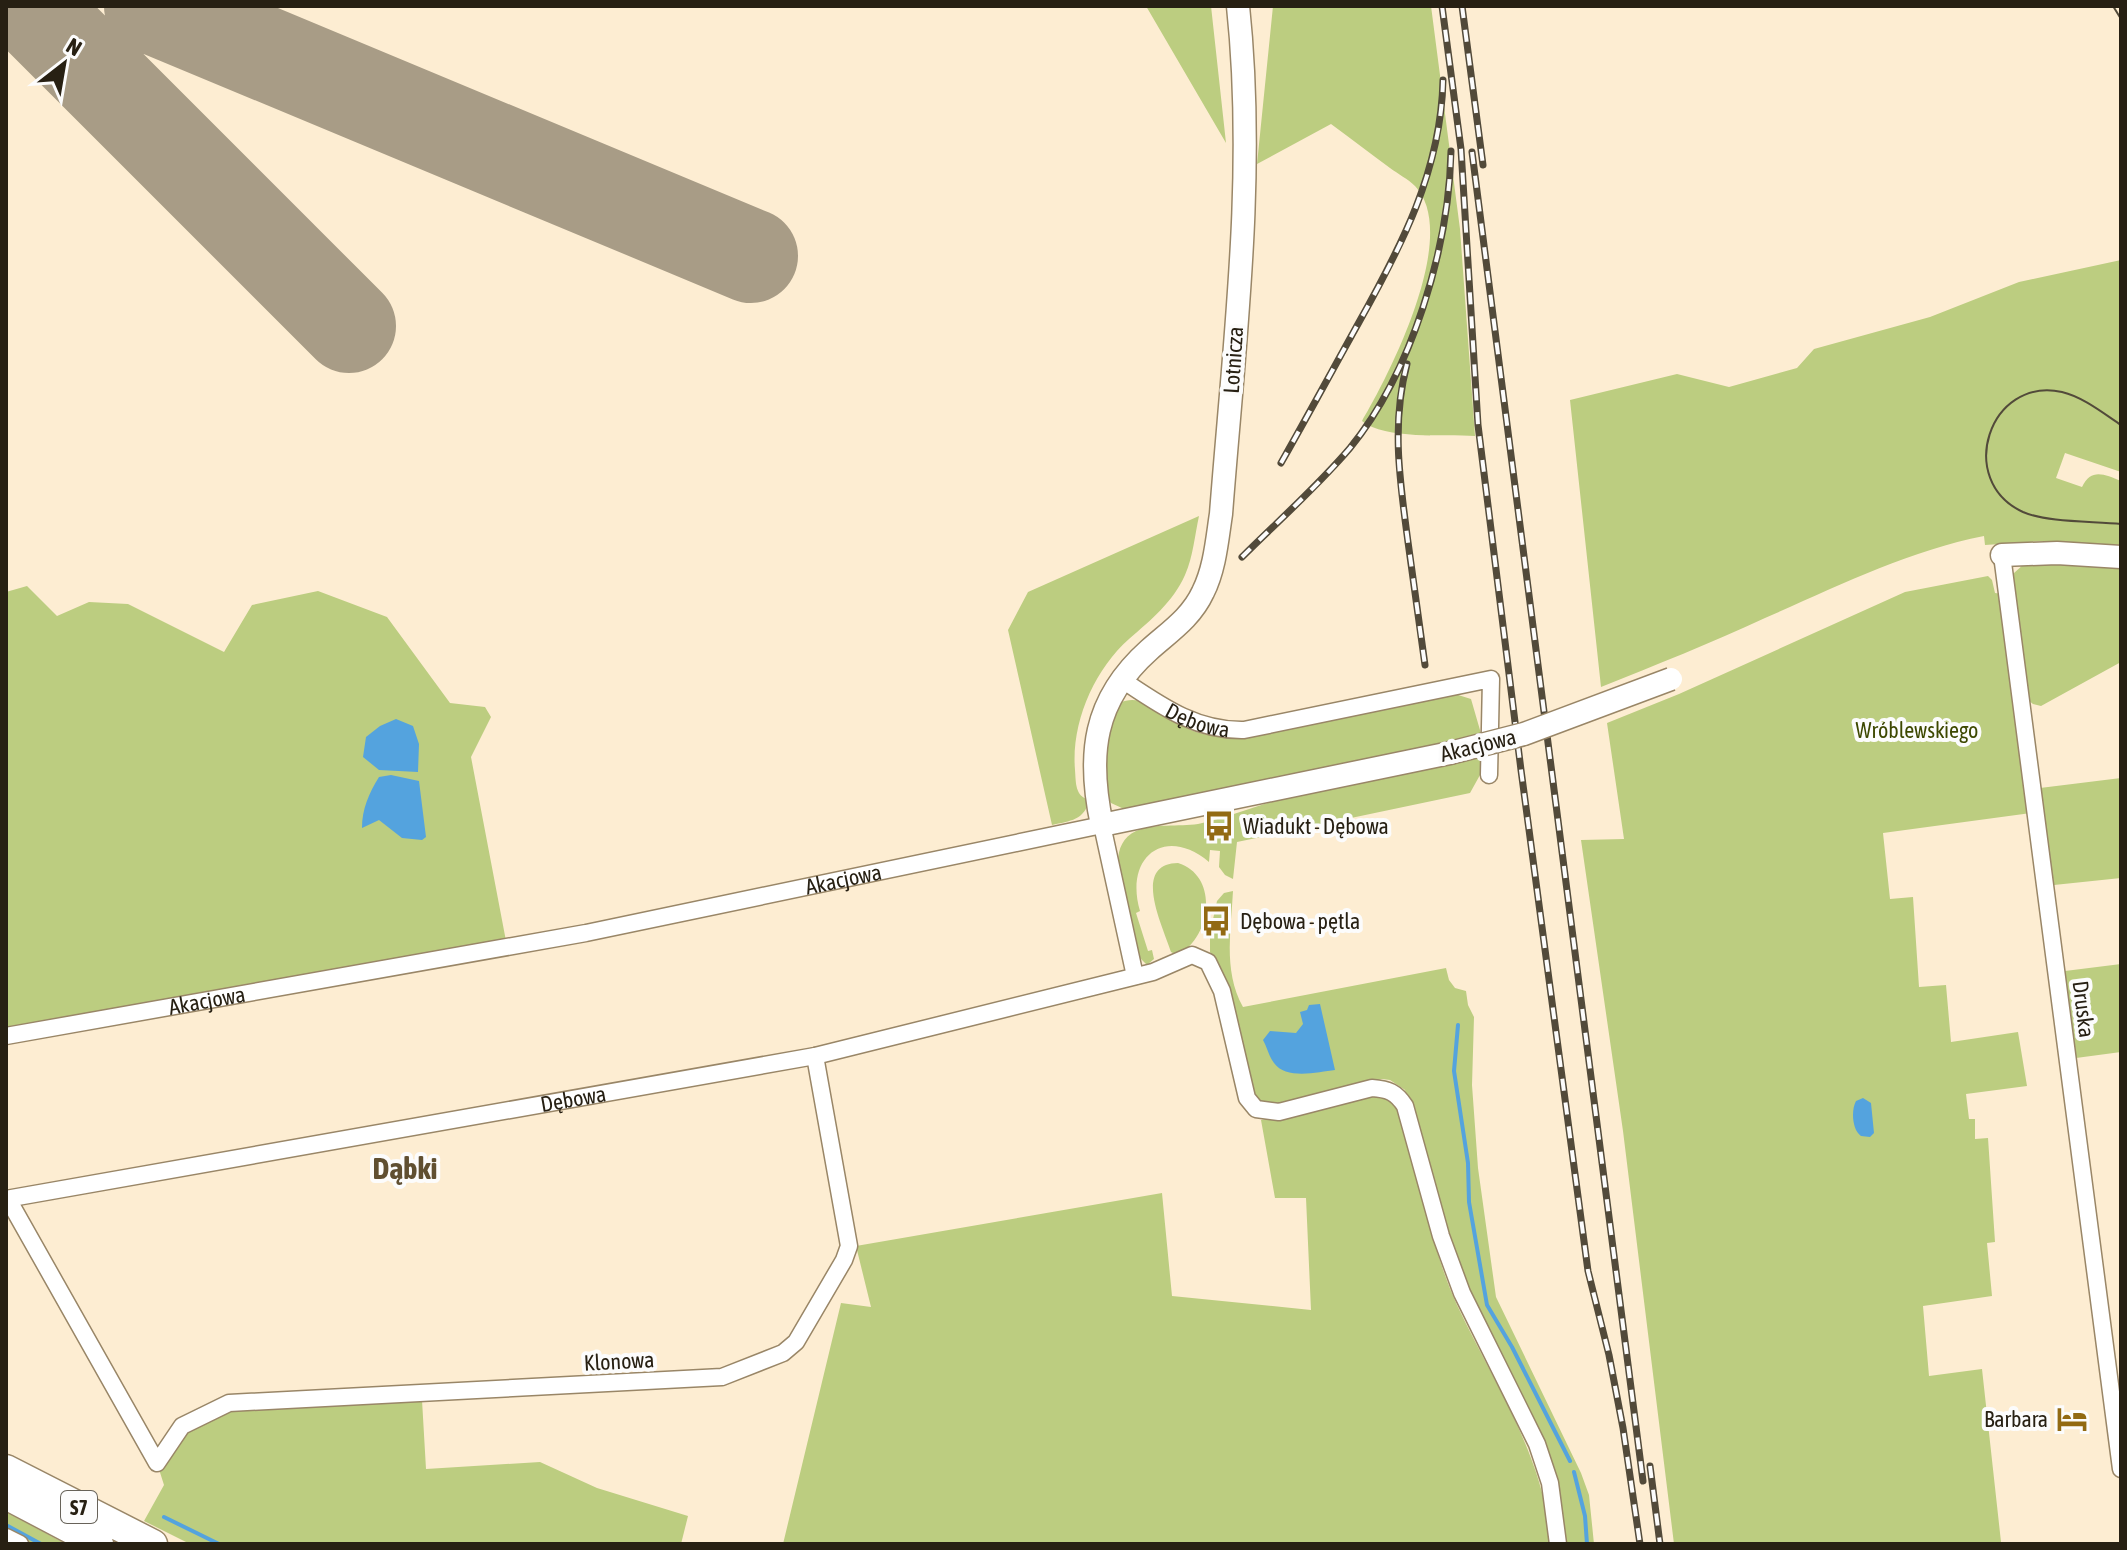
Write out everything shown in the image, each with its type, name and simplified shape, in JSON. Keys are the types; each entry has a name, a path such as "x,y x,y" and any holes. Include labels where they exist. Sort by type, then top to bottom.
{"highway":[{"name":"S7","path":"6,1469 153,1544"},
{"name":"S7","path":"6,1495 99,1544"}],"street":[{"name":"Lotnicza","path":"1121,679 1188,615 1203,593 1216,550 1245,201 1245,93 1238,6"},
{"path":"2002,555 2057,553 2121,557"},
{"name":"Druska","path":"2002,555 2121,1469"},
{"name":"Dębowa","path":"1121,679 1198,725 1244,730 1491,679 1489,775"},
{"path":"1121,679 1105,708 1096,744 1094,774 1135,976"},
{"name":"Akacjowa","path":"6,1036 586,933 1450,753 1524,734 1671,679"},
{"name":"Dębowa","path":"157,1463 7,1199 815,1056 1135,976 1168,967 1192,955 1208,962 1222,991 1247,1098 1256,1109 1279,1112 1372,1088 1386,1089 1398,1095 1405,1106 1441,1236 1462,1293 1537,1444 1550,1483 1558,1544"},
{"name":"Klonowa","path":"157,1463 182,1426 229,1403 722,1377 783,1353 796,1342 811,1320 849,1246 815,1056"},
{"path":"6,1537 20,1544"}],"green space":[{"path":"1146,6 1211,6 1226,143"},
{"path":"1273,6 1431,6 1460,229 1475,436 1400,434 1372,427 1362,421 1389,371 1416,304 1426,269 1430,236 1427,208 1412,183 1331,124 1257,164"},
{"path":"2121,260 2121,472 2065,453 2056,478 2082,487 2090,477 2098,474 2121,481 2121,545 2045,541 1985,545 1984,536 1956,543 1873,571 1601,687 1570,400 1677,374 1729,387 1797,368 1814,349 1930,317 2019,282"},
{"path":"1199,516 1190,561 1180,585 1161,610 1116,652 1087,698 1077,734 1075,775 1077,788 1089,800 1087,807 1080,816 1052,825 1008,630 1028,592"},
{"path":"2024,564 2121,568 2121,662 2041,706 2028,700 2013,582 2014,573"},
{"name":"Wróblewskiego","path":"1988,576 1995,593 2002,594 2031,813 1883,833 1890,899 1913,897 1919,987 1946,985 1951,1042 2018,1032 2027,1086 1966,1094 1969,1119 1975,1119 1975,1139 1988,1138 1995,1242 1987,1243 1992,1296 1923,1306 1929,1376 1982,1369 2001,1542 1674,1544 1623,1131 1581,840 1624,839 1607,723 1679,694 1905,592"},
{"path":"27,586 57,616 89,602 128,604 224,652 252,605 318,591 387,617 450,703 485,707 491,717 471,757 506,941 6,1030 6,592"},
{"path":"1455,694 1471,699 1482,737 1124,809 1111,803 1106,795 1106,731 1120,703 1130,700 1149,704 1196,732 1248,737"},
{"path":"1482,752 1480,775 1470,793 1237,842 1233,879 1219,867 1220,851 1210,850 1209,862 1193,851 1177,846 1152,852 1143,862 1138,875 1140,911 1136,913 1148,951 1152,950 1154,959 1147,965 1139,957 1118,862 1122,844 1131,834 1151,827 1198,824 1282,799"},
{"path":"2121,778 2121,878 2054,885 2040,788"},
{"path":"1178,863 1191,870 1200,881 1206,908 1197,936 1189,947 1177,955 1171,952 1157,913 1153,885 1156,874 1164,866"},
{"path":"1233,891 1231,965 1243,1007 1446,968 1455,988 1466,991 1474,1017 1472,1085 1478,1168 1496,1297 1581,1473 1589,1495 1594,1544 1564,1544 1561,1511 1447,1236 1405,1090 1390,1080 1382,1079 1273,1104 1260,1102 1256,1097 1223,981 1210,952 1210,933 1217,901 1224,893"},
{"path":"2121,964 2121,1052 2076,1058 2065,971"},
{"path":"1376,1093 1389,1098 1401,1110 1425,1209 1448,1283 1528,1450 1539,1480 1551,1544 783,1544 841,1303 871,1307 856,1246 1162,1193 1172,1296 1311,1310 1306,1198 1275,1198 1261,1120"},
{"path":"422,1400 426,1469 540,1462 597,1488 688,1516 681,1544 190,1544 144,1521 164,1485 157,1463 187,1432 233,1409"},
{"path":"6,1512 66,1544 6,1544"}],"water":[{"path":"396,719 413,726 419,744 418,772 379,770 363,757 366,737"},
{"path":"391,775 419,781 426,837 422,840 402,838 379,820 362,828 365,808 375,783 379,777"},
{"path":"1320,1004 1335,1070 1303,1074 1286,1072 1272,1061 1263,1040 1270,1031 1296,1033 1303,1024 1300,1012 1307,1010 1309,1005"},
{"path":"1863,1098 1871,1103 1874,1133 1870,1137 1861,1136 1854,1125 1854,1105"}],"waterway":[{"path":"1458,1025 1454,1071 1468,1163 1469,1202 1487,1305 1570,1461"},
{"path":"1574,1472 1585,1516 1587,1544"},
{"path":"164,1517 219,1544"},
{"path":"6,1525 41,1544"}],"runway":[{"path":"29,6 349,326"},
{"path":"151,6 751,256"}],"tram line":[{"path":"2113,6 2121,19"},
{"path":"2121,425 2070,394 2037,391 2016,400 2000,415 1990,434 1986,456 1990,478 2002,497 2023,512 2058,520 2121,524"}],"railway":[{"path":"1442,6 1461,149 1478,425 1521,770 1588,1271 1623,1428 1640,1544"},
{"path":"1462,6 1483,165"},
{"path":"1281,463 1374,295 1416,207 1435,146 1443,80"},
{"path":"1242,557 1350,448 1392,383 1409,346 1435,268 1449,188 1451,151"},
{"path":"1472,152 1643,1481"},
{"path":"1407,364 1399,409 1398,453 1425,665"},
{"path":"1650,1466 1660,1544"}],"place":[{"name":"Wiadukt - Dębowa","path":"1219,826"},
{"name":"Dębowa - pętla","path":"1216,921"},
{"name":"Barbara","path":"2072,1419"}],"district":[{"name":"Dąbki","path":"405,1168"}]}
